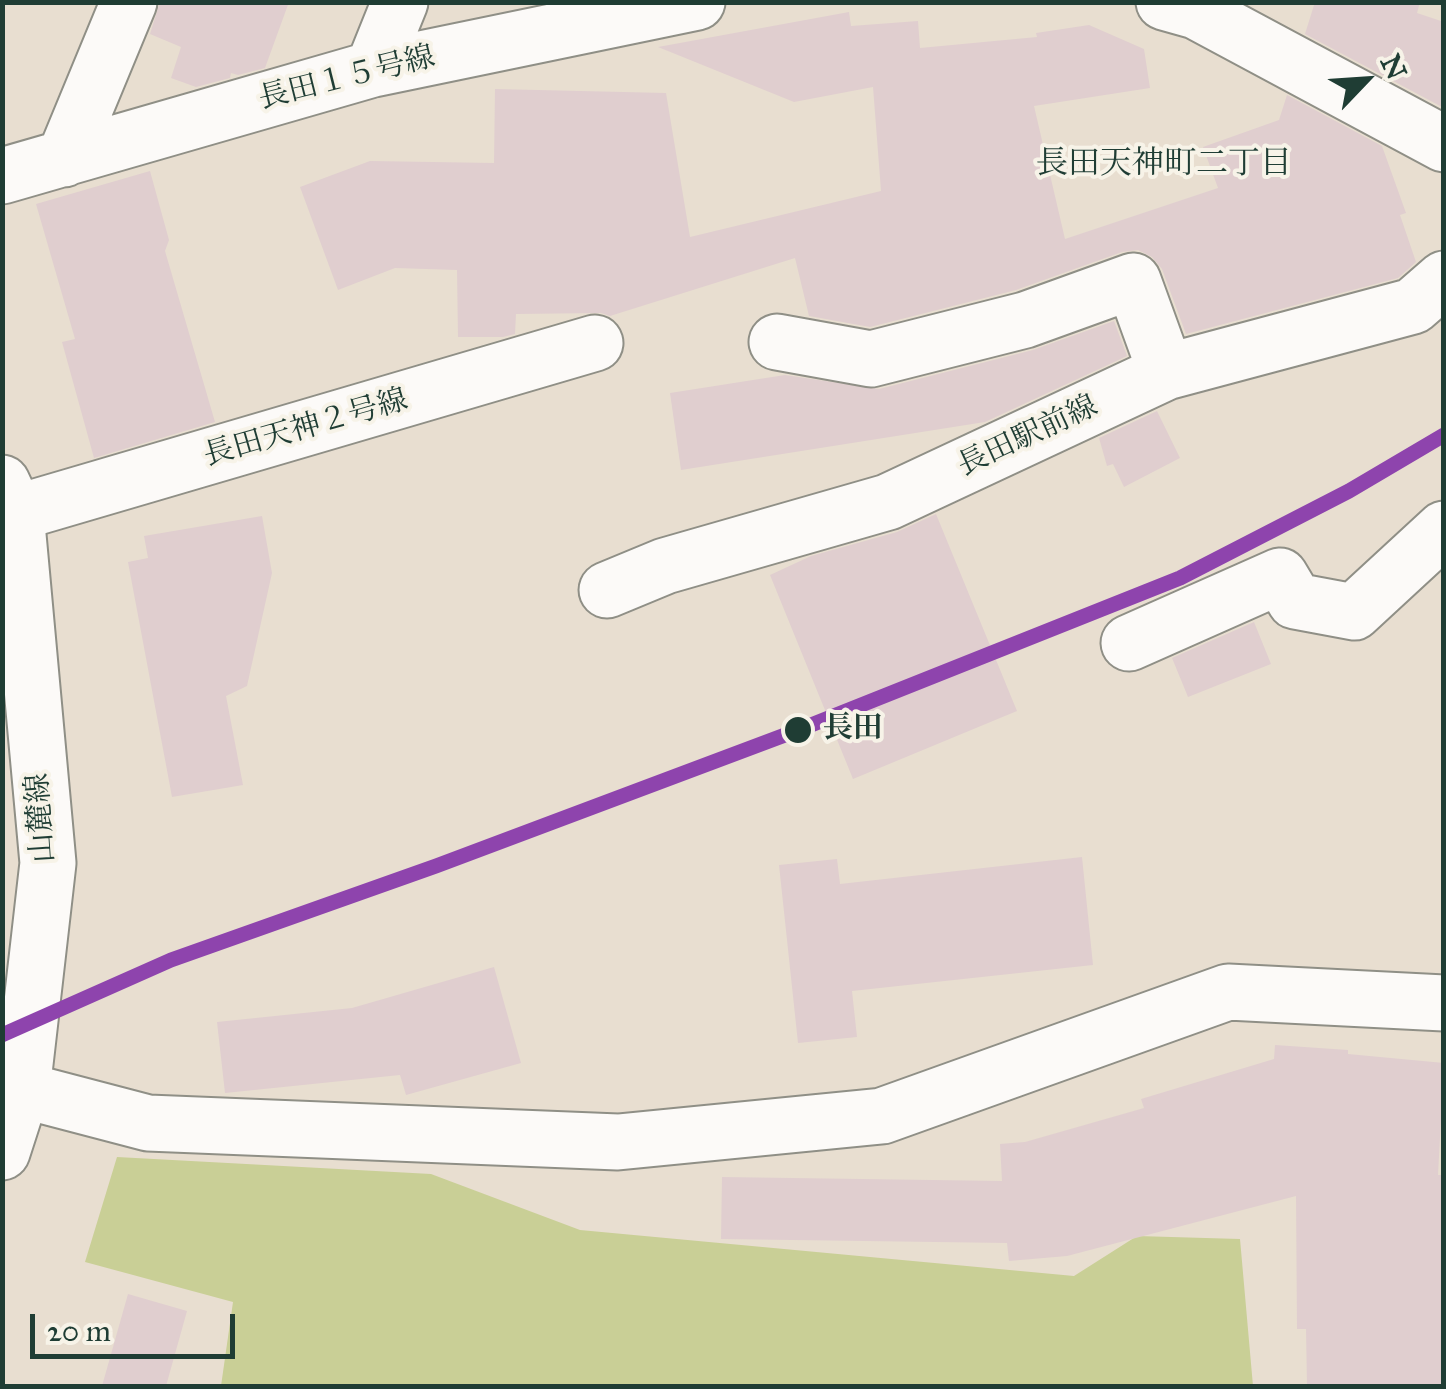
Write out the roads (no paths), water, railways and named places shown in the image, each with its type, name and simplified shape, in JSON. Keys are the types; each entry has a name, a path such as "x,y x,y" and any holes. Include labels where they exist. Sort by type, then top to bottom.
{"street":[{"path":"64,159 130,2"},
{"path":"372,69 400,2"},
{"name":"長田１５号線","path":"2,176 372,69 697,2"},
{"path":"1187,5 1444,144"},
{"path":"777,342 871,358 1025,320 1133,281 1166,372"},
{"name":"長田駅前線","path":"607,590 665,566 888,502 1166,372 1433,310"},
{"name":"長田天神２号線","path":"9,498 595,343"},
{"name":"山麓線","path":"2,1152 22,1090 48,863 9,498"},
{"path":"1129,643 1280,576 1294,601 1354,612 1444,529"},
{"path":"22,1090 148,1124 618,1142 882,1116 1228,992 1444,1003"}],"place":[{"name":"長田","path":"798,730"}],"district":[{"name":"長田天神町二丁目","path":"1164,165"}]}
